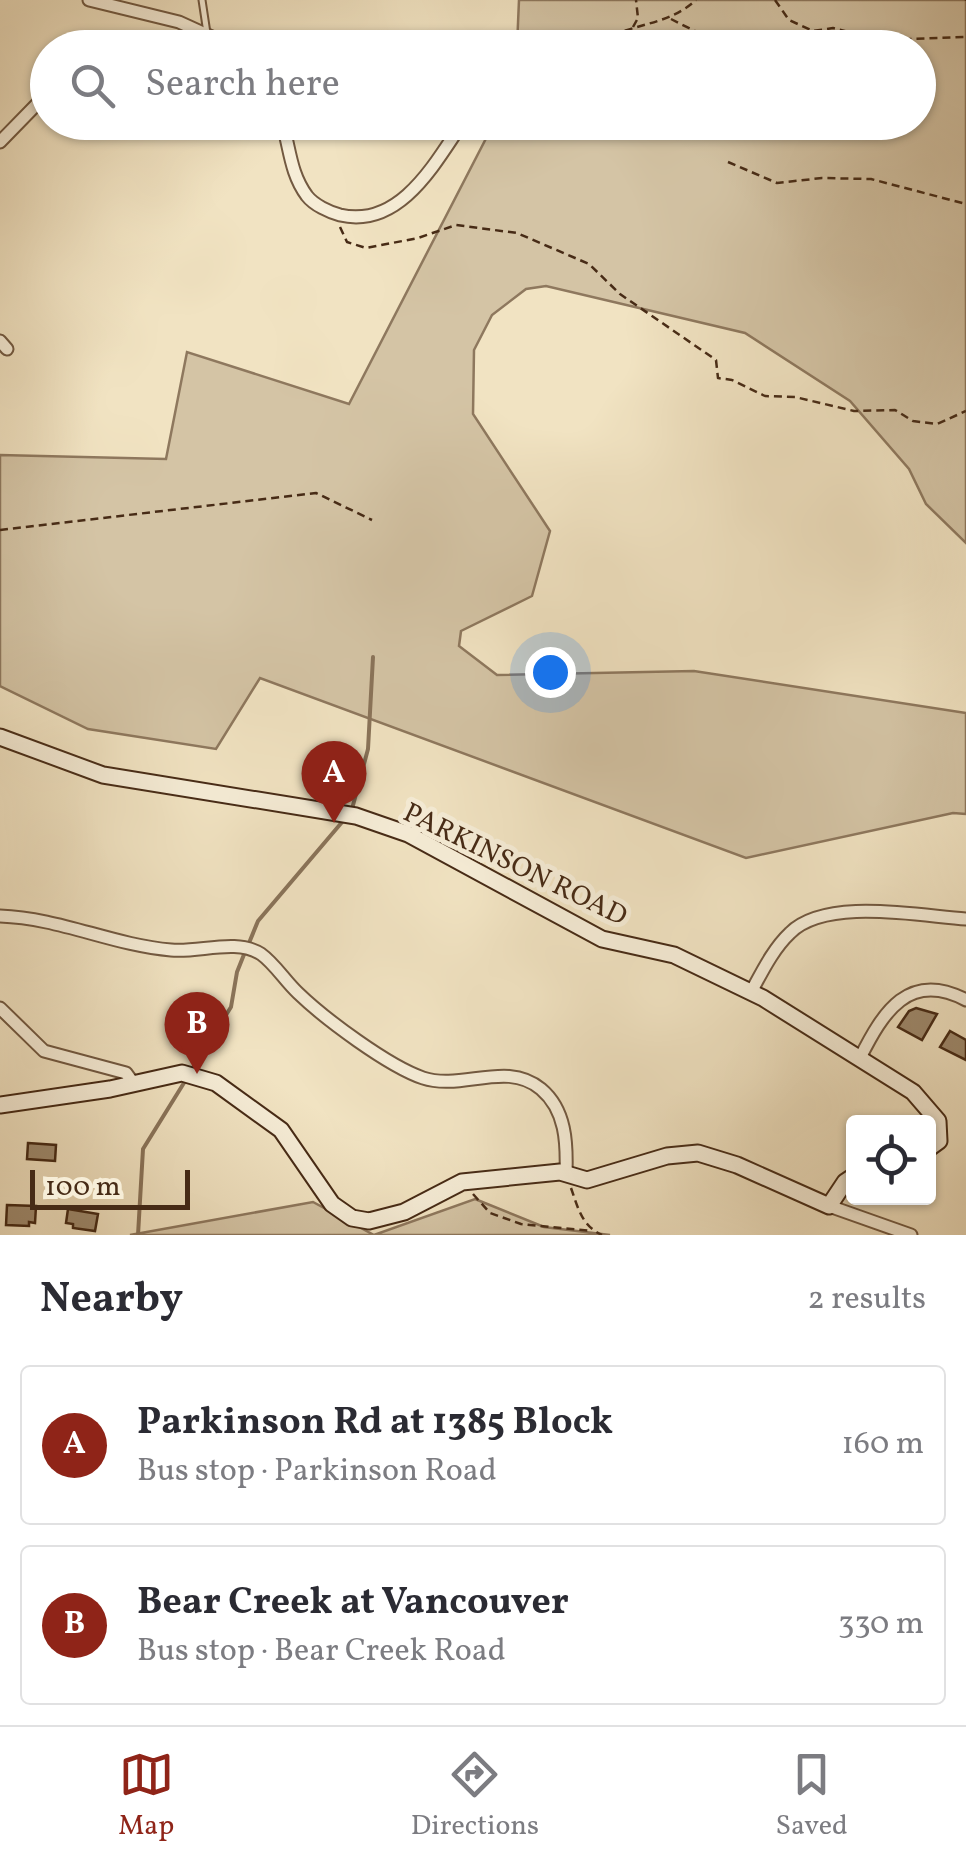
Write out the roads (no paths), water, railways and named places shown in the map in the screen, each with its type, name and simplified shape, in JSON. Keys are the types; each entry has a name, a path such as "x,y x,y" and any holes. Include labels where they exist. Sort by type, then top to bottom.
{"street":[{"path":"90,0 200,30"},
{"path":"0,142 30,111"},
{"path":"285,140 290,165 309,200 332,212 358,216 378,214 398,202 425,177 451,140"},
{"name":"PARKINSON ROAD","path":"0,737 103,775 356,816 408,834 602,939 674,955 751,992 913,1092 933,1115"},
{"path":"751,992 792,930 820,916 860,912 966,919"},
{"path":"0,916 58,922 108,940 146,947 186,951 237,946 252,950 264,957 300,995 359,1040 424,1078 528,1079 546,1093 560,1115 567,1144 566,1173"},
{"path":"860,1058 880,1019 903,998 926,989 949,991 966,1000"},
{"path":"0,1008 44,1051 126,1073 134,1084"},
{"path":"0,1106 182,1074 216,1083 281,1130 332,1204 352,1218 369,1221 388,1219 462,1182 529,1173 566,1173 587,1180 667,1156 698,1153 911,1235"},
{"name":"PARKINSON ROAD","path":"936,1119 939,1141 936,1143"},
{"path":"829,1206 846,1181"}],"lane":[{"path":"202,0 207,30"}],"waterway":[{"path":"352,809 368,749 373,657"},
{"path":"249,943 258,921 343,821"},
{"path":"192,1069 231,1007 245,952"},
{"path":"138,1235 143,1149 187,1078"}],"place":[{"name":"Parkinson Rd at 1385 Block","path":"334,823"},
{"name":"Bear Creek at Vancouver","path":"197,1074"}]}
